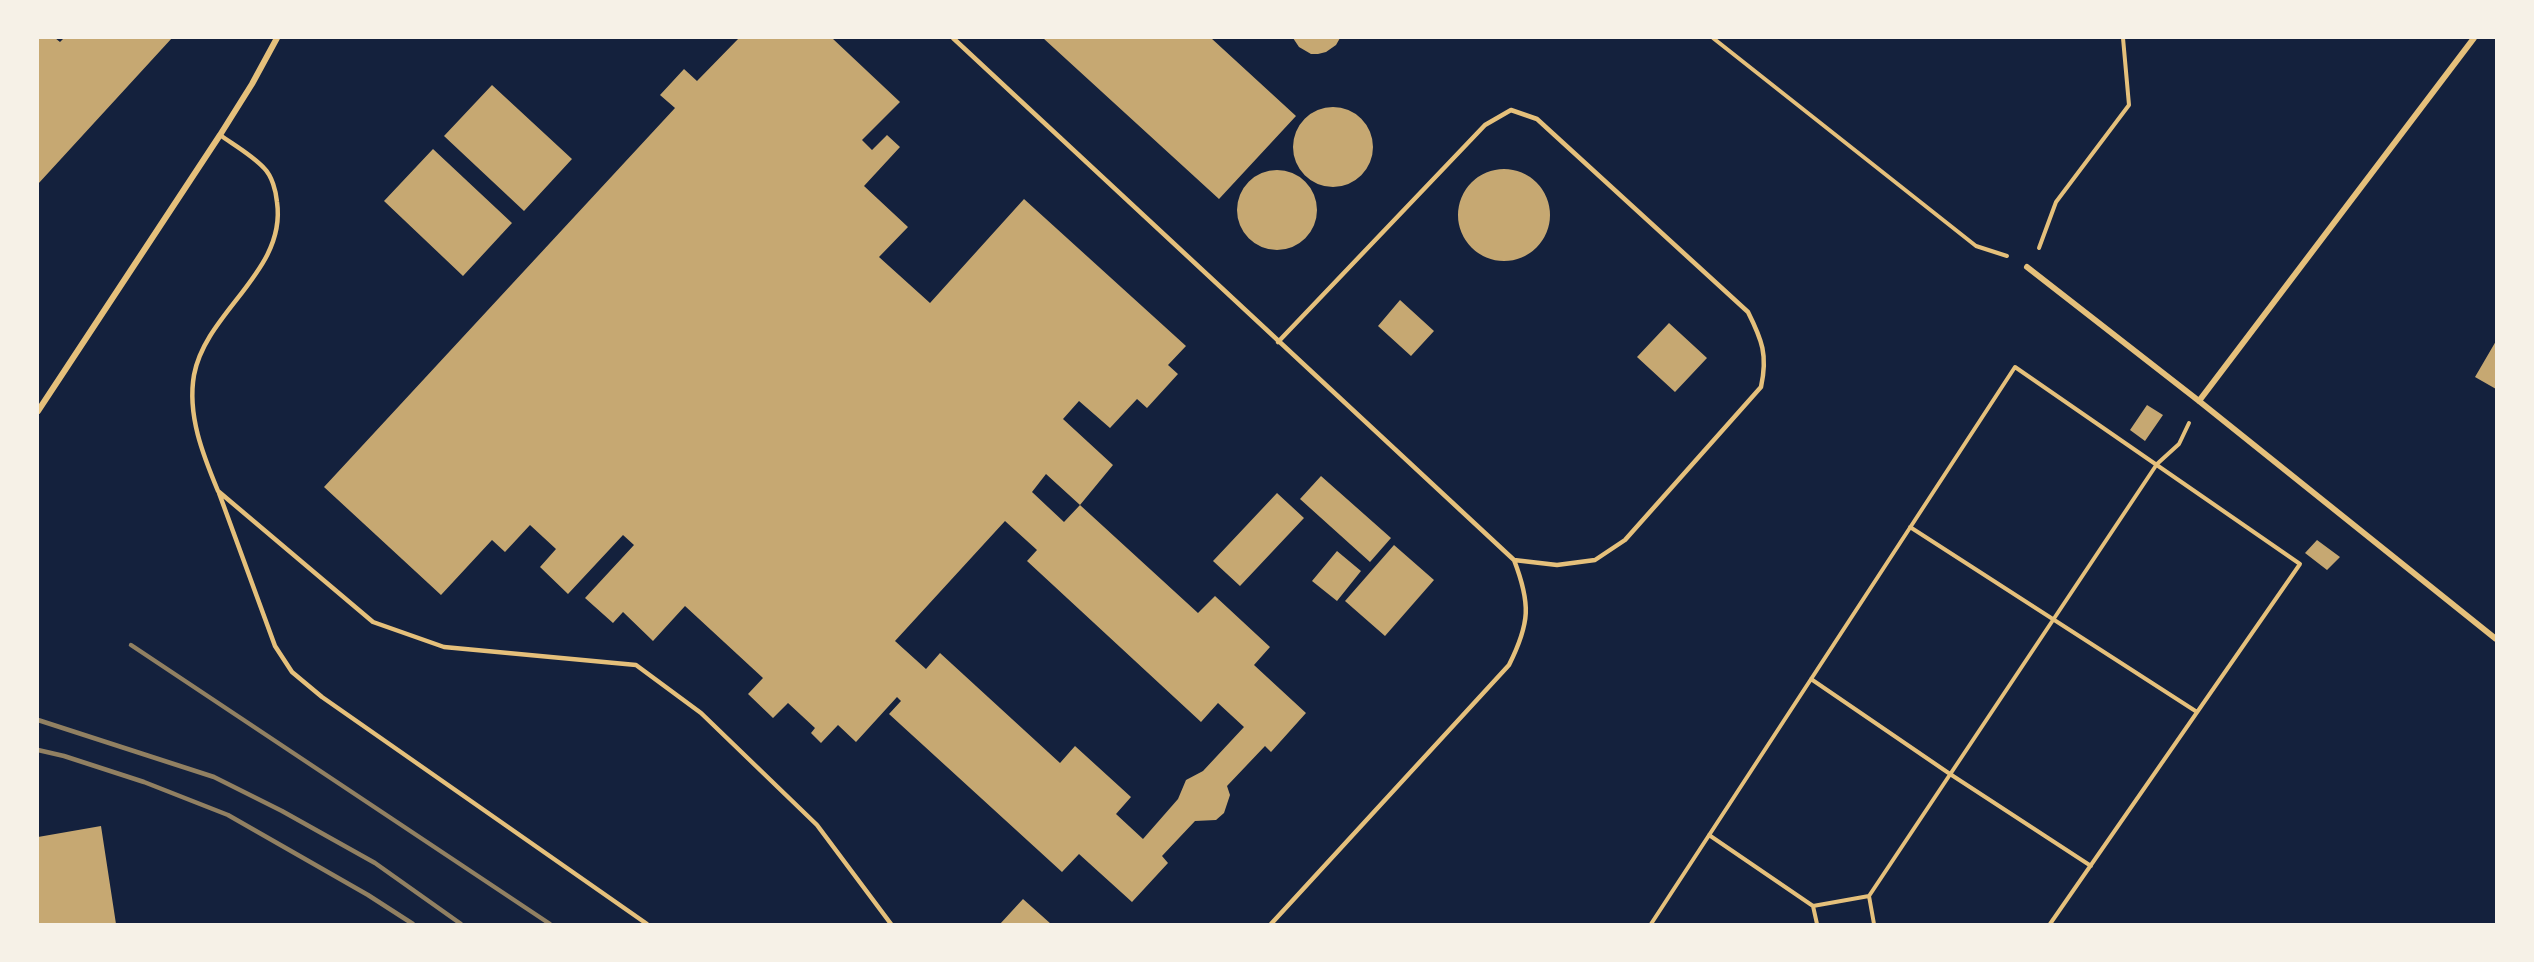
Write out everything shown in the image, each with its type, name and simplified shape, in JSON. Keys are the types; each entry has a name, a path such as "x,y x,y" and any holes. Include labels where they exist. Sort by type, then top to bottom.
{"street":[{"path":"38,411 220,135 277,38"},
{"path":"2199,401 2474,38"},
{"path":"2027,267 2199,401 2496,639"}],"lane":[{"path":"953,38 1514,560 1524,586 1527,609 1522,639 1509,665 1271,924"},
{"path":"1278,342 1485,125 1511,110 1537,119 1748,312 1761,338 1766,365 1761,387 1625,540 1595,560 1557,565 1514,560"},
{"path":"220,135 265,169 276,190 279,214 275,241 210,335 194,374 192,394 194,414 207,464 274,646 292,672 322,697 647,924"},
{"path":"218,491 373,622 444,647 636,665 701,713 817,825 891,924"}],"path":[{"path":"1713,38 1976,246 2019,260 2027,267 2034,260 2056,202 2129,105 2123,38"},
{"path":"1651,924 2015,367 2300,564 2050,924"},
{"path":"1874,924 1869,896 2157,464 2179,444 2199,401"},
{"path":"1910,527 2197,712"},
{"path":"1811,679 1950,774 2091,866"},
{"path":"1709,835 1813,906 1817,924"},
{"path":"1813,906 1869,896"}],"building":[{"path":"38,38 55,38 60,42 64,38 172,38 38,184"},
{"path":"739,38 832,38 900,102 862,140 872,150 887,135 900,147 864,186 908,227 879,257 930,303 1024,199 1186,346 1168,365 1178,374 1147,408 1137,399 1110,428 1079,401 1063,419 1113,465 1080,505 1198,613 1215,596 1270,647 1254,665 1306,713 1271,752 1265,746 1227,786 1230,795 1224,813 1216,820 1195,821 1162,856 1168,863 1132,902 1079,854 1062,872 889,714 901,701 897,697 856,742 838,725 821,743 811,733 815,728 788,703 773,718 748,694 763,678 685,606 653,641 623,612 613,623 585,598 634,545 623,535 568,594 540,567 556,549 530,525 505,552 492,540 441,595 324,487 675,108 660,95 684,69 697,81","holes":["1046,474 1080,505 1064,522 1032,492","1005,521 1037,550 1027,561 1201,722 1218,703 1244,727 1203,771 1186,780 1178,799 1143,839 1116,814 1131,797 1075,746 1060,763 940,653 926,669 895,641"]},
{"path":"1043,38 1211,38 1296,116 1219,199"},
{"path":"1293,38 1340,38 1336,45 1326,52 1311,54 1299,47"},
{"path":"492,85 572,159 524,211 444,136"},
{"path":"1333,107 1348,110 1361,119 1370,132 1373,147 1370,162 1361,175 1348,184 1333,187 1318,184 1305,175 1296,162 1293,147 1296,132 1305,119 1318,110"},
{"path":"433,149 512,223 463,276 384,201"},
{"path":"1504,169 1522,172 1537,182 1547,197 1550,215 1547,233 1537,248 1522,258 1504,261 1486,258 1471,248 1461,233 1458,215 1461,197 1471,182 1486,172"},
{"path":"1277,170 1292,173 1305,182 1314,195 1317,210 1314,225 1305,238 1292,247 1277,250 1262,247 1249,238 1240,225 1237,210 1240,195 1249,182 1262,173"},
{"path":"1400,300 1434,331 1411,356 1378,326"},
{"path":"1669,323 1707,358 1675,392 1637,357"},
{"path":"2496,341 2496,389 2475,377"},
{"path":"2147,405 2163,415 2145,441 2130,430"},
{"path":"1321,476 1391,538 1370,562 1300,499"},
{"path":"1277,493 1304,518 1240,586 1213,561"},
{"path":"2317,540 2340,557 2327,570 2305,553"},
{"path":"1394,545 1434,580 1385,636 1345,601"},
{"path":"1337,551 1361,571 1337,601 1312,581"},
{"path":"101,826 116,924 38,924 38,837"},
{"path":"1023,899 1051,924 1000,924"}],"railway":[{"path":"131,645 550,924"},
{"path":"38,720 214,777 282,811 375,863 461,924"},
{"path":"38,750 144,782 228,815 368,895 413,924"}]}
